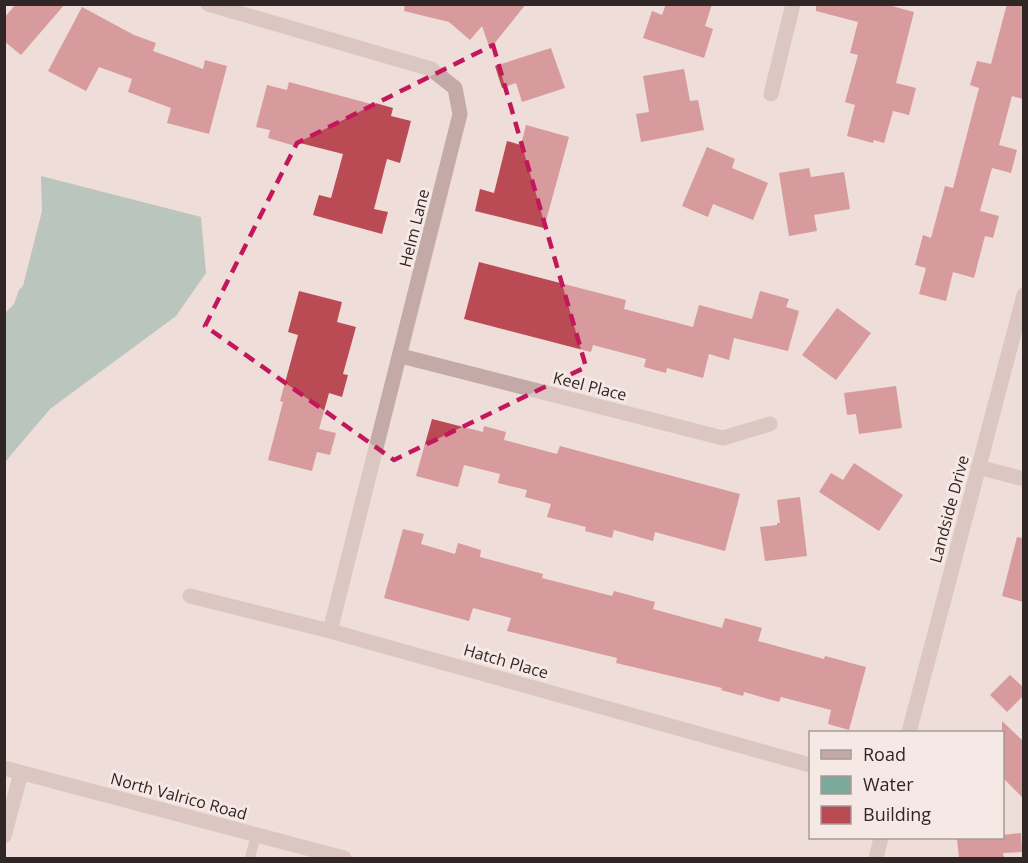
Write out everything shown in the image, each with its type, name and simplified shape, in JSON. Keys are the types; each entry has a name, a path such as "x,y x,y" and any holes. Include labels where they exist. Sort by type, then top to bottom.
{"street":[{"name":"Helm Lane","path":"208,4 430,69 455,87 460,114 330,631"},
{"path":"771,94 793,4"},
{"name":"Landside Drive","path":"909,731 1023,295"},
{"name":"Keel Place","path":"401,356 723,438 770,424"},
{"path":"978,467 1023,479"},
{"name":"Hatch Place","path":"190,597 330,631 809,765"},
{"name":"North Valrico Road","path":"4,768 344,858"},
{"path":"4,836 21,772"},
{"path":"876,858 881,839"}],"lane":[{"path":"250,858 256,835"}],"highlighted area":[{"path":"493,45 586,367 394,460 205,326 297,143"}],"water":[{"path":"41,176 201,217 206,273 176,316 50,409 5,462 5,313 14,304 23,286 42,211"}],"building":[{"path":"16,4 65,4 21,55 4,41 4,18"},
{"path":"405,4 526,4 490,49 482,26 470,40 449,22 404,11"},
{"path":"666,4 712,4 705,26 713,29 704,58 643,38 652,11 662,15"},
{"path":"816,4 884,4 914,12 896,83 916,88 909,115 893,111 884,143 874,140 873,143 847,136 855,105 845,102 858,55 850,53 858,22 816,11"},
{"path":"1007,4 1023,4 1023,99 1012,96 999,145 1017,150 1011,173 992,168 980,211 999,216 993,238 985,236 974,278 953,272 946,301 919,294 926,268 915,265 923,235 931,238 945,186 953,188 979,88 970,85 977,61 991,64"},
{"path":"82,7 134,35 156,43 153,51 203,69 205,60 227,66 209,134 167,123 171,108 128,92 132,79 99,67 86,91 48,71"},
{"path":"551,48 565,88 522,102 516,83 502,88 495,66"},
{"path":"684,69 690,101 698,100 704,130 641,142 636,114 649,112 643,76"},
{"path":"289,82 393,108 391,116 411,121 400,163 387,159 374,209 388,212 382,234 313,215 319,195 331,198 343,154 296,142 295,146 268,138 270,130 256,127 267,85 287,90"},
{"path":"526,125 569,137 544,228 475,211 480,189 494,193 507,141 521,145"},
{"path":"707,147 735,159 732,168 768,183 753,220 713,204 708,217 682,206"},
{"path":"809,168 811,177 844,172 850,209 814,215 817,231 789,236 779,173"},
{"path":"479,262 626,300 624,309 693,327 699,305 752,319 760,291 789,299 786,307 799,311 788,351 734,338 729,360 709,354 703,378 667,368 666,373 644,367 646,359 593,345 591,352 464,319"},
{"path":"299,291 342,302 337,322 356,327 343,374 348,375 342,397 329,393 319,429 336,433 330,455 317,452 312,471 268,460 283,402 280,401 298,335 288,332"},
{"path":"837,308 871,333 836,380 802,355"},
{"path":"896,386 902,428 859,434 856,414 847,415 844,393"},
{"path":"432,419 483,432 484,426 506,432 504,440 557,454 560,446 740,494 725,551 655,532 653,541 614,530 612,538 585,531 586,527 547,517 551,504 525,497 527,490 498,483 500,474 464,465 458,487 416,476"},
{"path":"854,463 903,495 879,531 819,492 831,473 843,480"},
{"path":"800,497 807,556 765,561 760,527 780,523 777,500"},
{"path":"403,529 424,534 421,544 455,554 458,543 481,550 480,557 543,574 542,578 612,596 614,591 655,602 653,609 722,628 725,618 762,628 758,641 824,659 825,656 866,667 849,730 828,724 831,710 781,697 779,702 744,692 743,696 721,690 722,688 616,663 617,658 507,631 511,618 473,608 469,621 384,598"},
{"path":"1017,537 1023,538 1023,602 1002,596"},
{"path":"1010,675 1023,687 1023,696 1007,712 990,695"},
{"path":"1002,721 1023,741 1023,798 1004,779 1004,731 1002,731"},
{"path":"1021,833 1022,852 1003,853 1004,858 959,858 957,839 1004,839 1004,835"}]}
